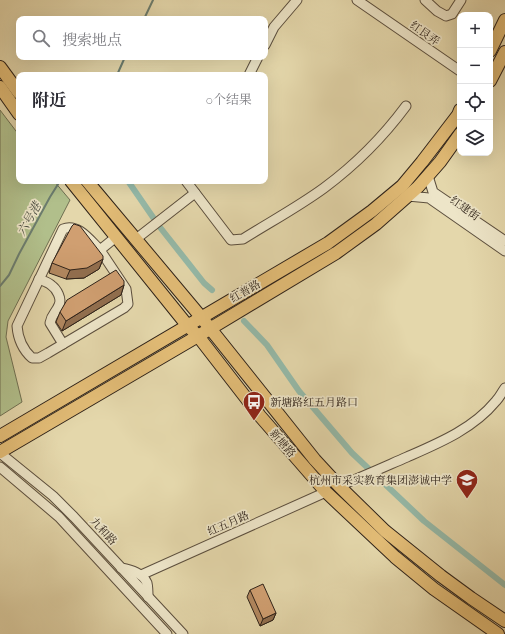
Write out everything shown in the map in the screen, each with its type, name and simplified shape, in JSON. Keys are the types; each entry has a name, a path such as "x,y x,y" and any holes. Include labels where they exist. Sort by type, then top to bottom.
{"main road":[{"path":"491,48 505,20"},
{"path":"493,75 505,52"},
{"path":"0,67 16,89"},
{"path":"0,87 16,110"},
{"name":"红普路","path":"0,436 328,242 372,211 402,186 457,116"},
{"name":"红普路","path":"0,453 336,253 376,224 418,187 440,162 457,138"},
{"name":"新塘路","path":"73,184 187,325 198,336 260,416 326,492 395,557 418,576 498,634"},
{"name":"新塘路","path":"90,184 210,328 315,460 339,486 385,531 441,576 505,621"}],"street":[{"path":"268,39 274,27 297,0"},
{"name":"红艮弄","path":"357,0 457,69"},
{"path":"425,0 437,11 446,16 452,14 461,0"},
{"path":"250,72 256,60"},
{"path":"188,184 231,240 243,239 323,189 340,176 390,127 406,106"},
{"name":"红建街","path":"428,176 433,192 505,241"},
{"path":"136,239 195,193"},
{"name":"红建街","path":"408,196 429,198 505,251"},
{"path":"68,227 76,229 84,234 100,250 126,289 128,304 124,308 40,358 32,358 25,352 18,336 17,326 39,279 63,229 68,227"},
{"path":"100,250 116,237"},
{"path":"39,279 51,285 58,292 60,301 50,323 63,344"},
{"path":"339,486 439,443 463,429 479,418 505,388"},
{"name":"九和路","path":"0,453 53,496 183,634"},
{"path":"0,467 59,517 167,634"},
{"name":"红五月路","path":"141,575 326,492"},
{"path":"122,568 133,570 141,575 147,582 148,596"}],"green space":[{"path":"0,110 16,131 16,184 57,184 70,200 8,321 6,337 22,402 0,416"}],"building":[{"path":"74,224 80,226 103,256 103,259 87,268 70,270 52,263"},
{"path":"116,270 124,281 124,285 66,321 60,312 67,300"},
{"path":"263,584 276,613 263,619 250,590"}],"waterway":[{"name":"六号港","path":"145,16 153,0"},
{"name":"六号港","path":"118,72 124,60"},
{"name":"六号港","path":"0,286 9,275 58,184"},
{"path":"130,184 159,226 204,283 212,290"},
{"path":"244,321 267,345 299,391 352,453 424,521 505,585"}],"place":[{"name":"新塘路红五月路口","path":"254,422"},
{"name":"杭州市采实教育集团澎诚中学","path":"467,500"}]}
